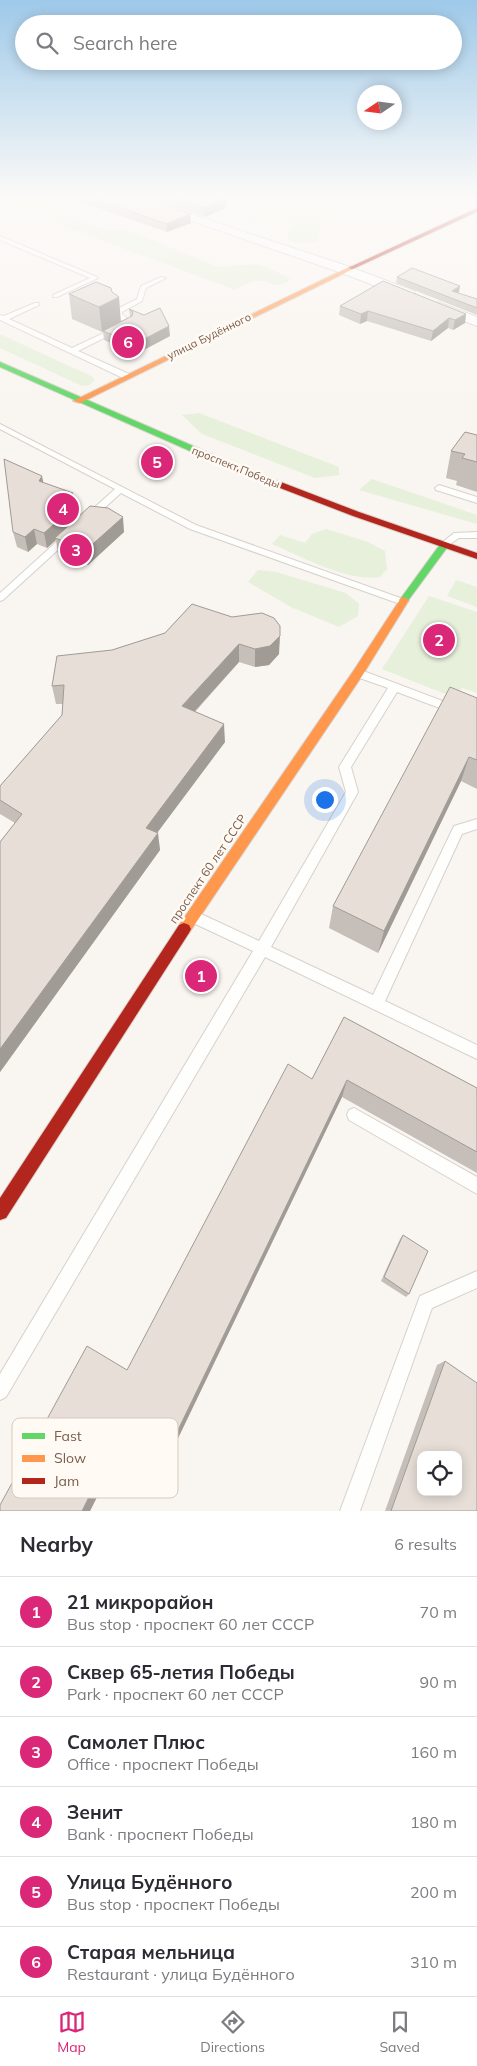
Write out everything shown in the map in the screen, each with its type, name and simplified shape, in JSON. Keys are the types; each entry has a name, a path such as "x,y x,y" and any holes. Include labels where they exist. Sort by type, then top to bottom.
{"main road":[{"name":"улица Будённого","path":"77,401 346,270"},
{"name":"проспект Победы","path":"0,364 77,401 226,464 382,524 477,556"},
{"name":"проспект 60 лет СССР","path":"0,1212 192,916 358,673 403,602 444,545"}],"street":[{"path":"346,270 477,322"}],"lane":[{"path":"55,296 95,278 75,270"},
{"path":"119,311 140,300 143,287 163,278"},
{"path":"70,290 78,293"},
{"path":"2,318 37,304"},
{"path":"102,304 119,311"},
{"path":"72,351 130,323 118,315 119,311"},
{"path":"2,318 126,376"},
{"path":"0,426 193,527 403,602"},
{"path":"0,598 120,488"},
{"path":"439,488 477,500"},
{"path":"444,545 457,536 477,535"},
{"path":"358,673 477,718"},
{"path":"0,1391 352,792 345,767 394,687"},
{"path":"376,1004 458,830 477,824"},
{"path":"192,916 477,1052"},
{"path":"354,1115 477,1186"},
{"path":"350,1511 426,1302 477,1279"}],"green space":[{"path":"180,270 273,270 289,278 289,281 278,285 255,281 235,290"},
{"path":"0,334 93,377 94,381 89,385 82,386 0,348"},
{"path":"199,413 339,467 339,475 315,478 202,434 182,415"},
{"path":"372,479 477,515 477,524 359,490"},
{"path":"326,529 368,542 385,551 387,569 380,577 353,576 325,567 272,544 280,535 305,543 312,534"},
{"path":"258,570 276,572 346,593 359,604 358,616 339,627 291,607 248,582"},
{"path":"456,580 477,587 477,607 447,596"},
{"path":"429,596 477,612 477,693 462,688 453,697 382,669"}],"building":[{"path":"409,270 416,270 460,286 452,291 477,299 477,308 397,277"},
{"path":"383,281 466,314 455,320 449,318 433,331 368,311 361,314 340,306"},
{"path":"96,282 111,288 112,292 119,297 99,307 69,294"},
{"path":"160,308 169,326 135,344 103,331 132,316 133,312 129,309 144,315"},
{"path":"465,432 477,435 477,462 462,458 465,454 451,451"},
{"path":"4,459 42,476 39,481 73,493 61,504 76,505 44,533 34,529 25,537 13,532"},
{"path":"90,506 108,508 123,517 86,550 55,538"},
{"path":"192,604 232,617 262,613 274,618 280,626 280,636 270,646 255,649 239,644 182,706 224,724 146,828 158,833 0,1049 0,842 22,814 0,800 0,786 62,715 64,685 52,686 57,656 112,650 165,633"},
{"path":"450,687 477,698 477,760 469,757 384,931 333,906"},
{"path":"344,1017 477,1088 477,1152 347,1080 178,1430 178,1418 48,1418 87,1346 127,1370 288,1064 312,1079"},
{"path":"403,1235 428,1251 409,1294 384,1277"},
{"path":"445,1361 477,1383 477,1511 391,1511"},
{"path":"12,1483 12,1498 88,1498 82,1511 0,1511 0,1505"}],"traffic: fast":[{"path":"0,364 236,468"},
{"path":"404,600 444,545"}],"traffic: slow":[{"path":"77,401 348,270"},
{"path":"184,929 358,673 404,600"}],"traffic: jam":[{"path":"236,468 356,514 477,556"},
{"path":"0,1212 184,929"}],"place":[{"name":"Старая мельница","path":"128,342"},
{"name":"Улица Будённого","path":"157,462"},
{"name":"Зенит","path":"63,509"},
{"name":"Самолет Плюс","path":"76,550"},
{"name":"Сквер 65-летия Победы","path":"439,640"},
{"name":"21 микрорайон","path":"201,976"}]}
